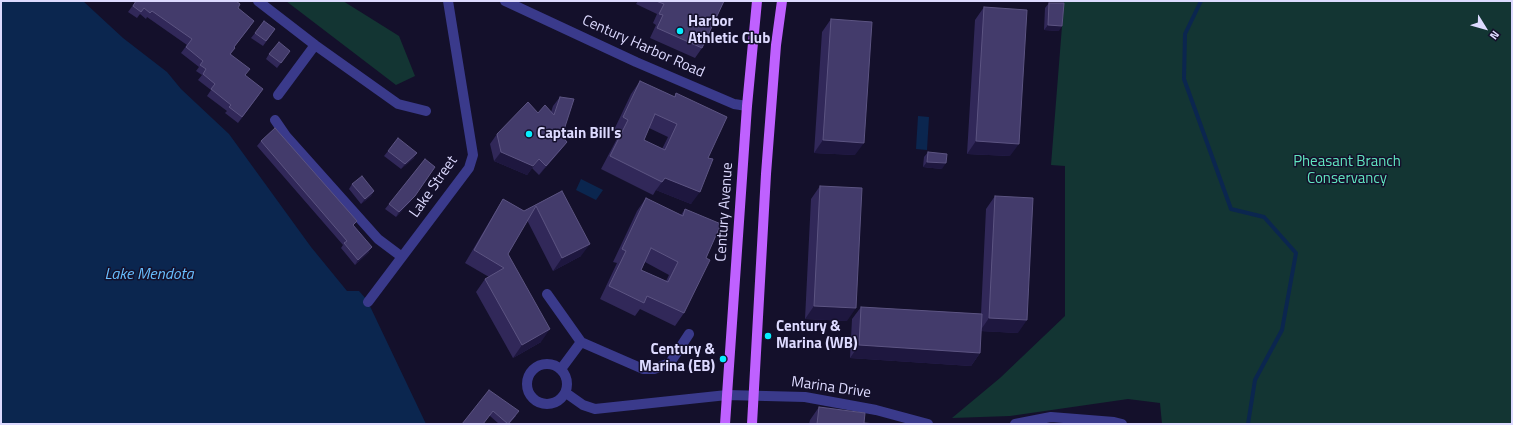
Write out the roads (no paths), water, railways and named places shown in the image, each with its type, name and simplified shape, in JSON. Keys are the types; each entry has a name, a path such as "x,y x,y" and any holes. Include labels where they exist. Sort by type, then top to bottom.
{"main road":[{"name":"Century Avenue","path":"725,424 747,106 757,1"},
{"path":"752,424 767,166 776,45 782,1"}],"street":[{"path":"258,1 315,46 398,104 426,111"},
{"name":"Lake Street","path":"368,302 468,168 473,155 448,1"},
{"name":"Century Harbor Road","path":"505,1 636,62 734,104 747,106"},
{"path":"278,95 315,46"},
{"path":"275,120 286,136 378,239 402,257"},
{"path":"547,294 581,342 643,369 654,369 670,363 689,334"},
{"path":"561,369 581,342"},
{"path":"550,364 561,369 568,381 566,393 555,403 541,404 530,396 527,389 528,376 537,366 550,364"},
{"name":"Marina Drive","path":"566,393 583,405 595,409 727,395 754,395 812,399 876,410 928,424"},
{"path":"1015,424 1051,417 1114,422 1122,424"}],"water":[{"name":"Lake Mendota","path":"1,1 83,1 123,38 167,72 181,89 229,134 311,247 347,291 359,291 367,300 426,424 1,424"},
{"path":"918,116 929,117 927,150 916,149"},
{"path":"581,179 603,190 596,200 576,190"}],"waterway":[{"path":"1201,1 1185,34 1184,79 1231,209 1264,217 1296,253 1282,330 1255,380 1248,424"}],"place":[{"name":"Harbor Athletic Club","path":"680,31"},
{"name":"Captain Bill's","path":"529,134"},
{"name":"Century & Marina (WB)","path":"768,336"},
{"name":"Century & Marina (EB)","path":"723,359"}],"park label":[{"name":"Pheasant Branch Conservancy","path":"1347,170"}]}
